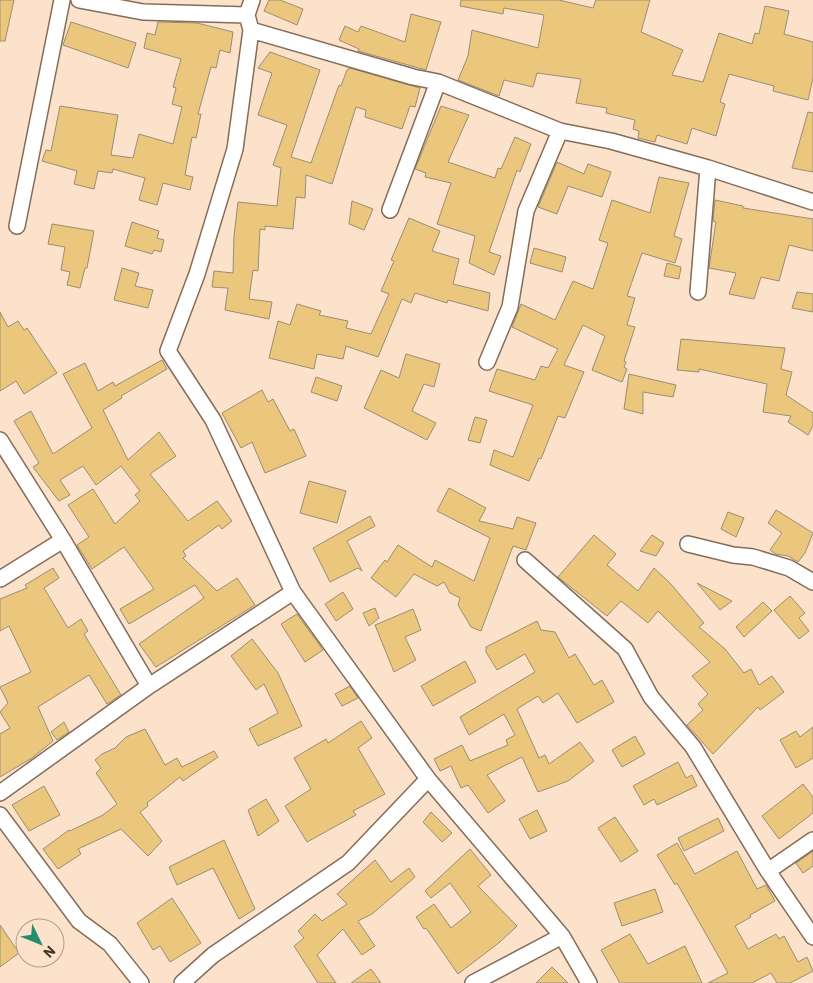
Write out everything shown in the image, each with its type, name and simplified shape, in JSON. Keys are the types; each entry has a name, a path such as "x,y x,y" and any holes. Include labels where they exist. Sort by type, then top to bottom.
{"street":[{"path":"18,226 62,0"},
{"path":"79,0 143,12 247,15"},
{"path":"252,0 247,15 251,30 235,149 197,274 168,351 213,420 293,592 428,779 562,936 589,983"},
{"path":"251,30 413,78 438,82 560,131 611,141 708,168 813,202"},
{"path":"390,210 438,82"},
{"path":"487,362 510,307 526,211 560,131"},
{"path":"698,292 708,168"},
{"path":"0,440 63,540 149,686"},
{"path":"0,579 63,540"},
{"path":"688,544 733,556 753,556 789,568 813,582"},
{"path":"524,560 625,649 650,698 693,747 768,872 813,937"},
{"path":"0,793 149,686 293,592"},
{"path":"182,983 213,955 348,863 428,779"},
{"path":"0,815 79,922 110,944 141,983"},
{"path":"768,872 813,840"},
{"path":"473,983 562,936"}],"building":[{"path":"0,0 14,0 5,41 0,41"},
{"path":"269,0 280,0 303,9 297,25 264,11"},
{"path":"461,0 559,0 593,8 596,0 650,0 641,32 683,50 672,75 703,82 719,33 752,44 755,33 759,34 765,6 789,11 784,34 813,42 813,78 808,100 773,91 774,86 729,74 720,102 725,104 716,136 692,128 687,144 657,135 655,142 638,138 639,131 633,129 635,120 606,113 607,108 576,103 581,79 537,73 533,87 504,80 499,96 458,80 468,56 472,30 538,48 544,15 504,8 503,14 460,6"},
{"path":"411,14 441,22 426,70 358,51 359,49 339,40 345,26 358,32 361,26 405,42"},
{"path":"71,22 136,43 128,68 63,45"},
{"path":"158,22 197,23 233,32 230,53 220,50 216,68 211,67 198,114 201,114 196,138 192,137 185,175 193,177 190,190 163,183 157,205 139,200 145,178 113,169 112,173 98,171 94,189 74,184 77,171 42,161 46,150 51,151 60,106 118,115 111,155 133,158 139,134 173,144 182,107 172,104 176,88 173,87 181,59 144,48 147,33 155,35"},
{"path":"270,52 320,70 291,157 311,163 339,85 341,86 347,70 350,68 420,88 415,107 410,106 402,129 365,117 366,110 356,107 332,184 306,175 305,198 296,197 293,229 265,226 265,230 260,229 258,271 253,270 249,299 272,302 269,319 225,310 228,288 212,287 214,271 233,273 234,236 238,202 277,206 281,168 273,165 287,125 258,115 272,73 258,68"},
{"path":"441,106 469,115 448,162 495,178 498,168 501,169 515,137 531,144 520,172 517,170 489,252 501,256 494,275 469,263 475,236 437,224 451,183 425,177 426,173 415,169"},
{"path":"808,112 813,113 813,172 792,168"},
{"path":"557,162 584,174 588,164 611,172 602,197 568,186 557,214 538,207"},
{"path":"659,177 689,183 674,236 682,239 675,263 642,253 627,296 635,298 627,325 635,327 624,361 626,362 624,367 627,369 622,382 592,370 605,336 583,325 564,365 584,372 565,418 558,416 541,459 539,458 529,481 490,465 494,450 513,457 533,405 489,391 497,369 535,380 541,366 548,368 558,349 512,327 521,304 555,320 573,281 593,289 608,243 599,240 612,200 650,213"},
{"path":"715,200 743,206 743,208 813,219 813,251 789,245 779,281 761,277 754,299 729,294 736,273 709,268 716,222 713,221"},
{"path":"352,201 373,209 364,230 349,224"},
{"path":"409,218 440,231 432,251 459,259 453,284 490,293 488,311 448,300 447,303 415,293 411,303 402,299 378,357 346,346 343,359 317,354 314,369 269,358 278,321 290,325 297,304 321,311 319,315 348,321 346,328 371,334 389,294 381,291 394,261 391,260"},
{"path":"132,222 159,231 157,238 164,240 161,252 154,250 152,254 125,246"},
{"path":"52,224 94,231 87,268 85,268 80,288 67,285 70,272 61,270 65,247 48,244"},
{"path":"534,248 566,257 562,272 530,263"},
{"path":"667,263 681,267 679,279 664,276"},
{"path":"122,268 139,273 135,286 153,290 148,308 114,300"},
{"path":"797,292 813,294 813,312 792,308"},
{"path":"0,312 8,327 18,321 24,330 27,328 57,373 24,394 16,381 0,391"},
{"path":"681,339 785,348 781,369 792,372 786,395 813,413 813,426 808,435 788,422 791,416 763,412 767,384 699,369 699,372 677,370"},
{"path":"406,354 440,364 434,387 424,384 412,411 436,423 427,440 364,408 381,370 399,378"},
{"path":"162,360 167,369 121,396 122,398 103,410 128,460 159,432 176,456 150,474 188,521 217,501 232,521 222,529 219,525 183,551 186,556 183,558 217,591 237,578 255,605 156,667 139,644 204,598 195,585 129,624 120,609 154,589 124,547 92,569 77,545 89,537 68,505 93,489 115,524 140,501 135,495 140,491 121,466 96,485 83,466 60,480 70,495 59,501 33,467 39,463 14,421 31,411 53,454 92,428 63,374 85,363 98,391 113,382 115,386"},
{"path":"629,374 676,385 673,397 643,392 643,414 624,409"},
{"path":"316,377 342,386 337,401 311,392"},
{"path":"262,390 268,402 273,399 290,431 294,429 306,456 265,473 252,442 241,448 222,413"},
{"path":"475,417 487,420 480,443 468,440"},
{"path":"309,481 346,491 337,523 300,513"},
{"path":"449,488 486,508 479,521 513,529 517,517 536,523 526,550 513,546 481,631 471,627 458,605 460,598 450,593 444,582 437,586 414,574 396,597 371,578 385,560 387,562 398,545 432,567 435,560 474,581 490,538 437,511"},
{"path":"776,510 813,533 805,553 798,562 788,556 776,554 770,550 782,533 768,523"},
{"path":"728,512 744,518 736,537 721,529"},
{"path":"370,516 375,526 347,541 362,571 358,568 330,582 313,548"},
{"path":"594,535 616,554 607,565 638,591 654,568 670,583 704,623 699,627 725,649 744,673 751,669 759,685 772,676 784,692 760,710 758,707 713,754 687,725 703,710 698,704 708,694 692,676 710,662 658,611 648,623 621,601 607,616 558,577"},
{"path":"652,535 664,543 656,556 640,551"},
{"path":"53,568 59,578 44,588 68,628 81,619 88,631 84,634 121,695 107,704 89,675 38,707 53,741 32,758 0,777 0,734 10,728 0,712 8,703 0,687 31,672 9,626 0,631 0,599 27,588 25,585"},
{"path":"697,583 732,601 720,610"},
{"path":"343,592 353,609 336,621 325,604"},
{"path":"790,596 805,613 799,618 809,631 799,639 774,610"},
{"path":"763,602 772,611 744,637 736,627"},
{"path":"375,608 379,618 369,626 363,613"},
{"path":"413,609 421,630 405,637 416,660 394,672 375,625"},
{"path":"297,614 323,650 305,662 281,624"},
{"path":"537,621 541,630 555,632 569,658 575,654 594,685 602,680 614,702 577,723 558,693 543,703 538,696 517,709 539,758 545,755 549,764 580,742 594,761 568,781 538,792 522,757 487,775 505,801 488,813 468,785 461,788 451,766 440,771 434,759 462,745 470,761 508,745 506,740 515,735 504,714 469,735 460,717 535,672 525,654 497,670 486,652 486,647"},
{"path":"252,639 278,673 302,726 258,746 249,729 278,713 264,684 256,690 231,656"},
{"path":"465,661 476,682 433,706 421,686"},
{"path":"350,686 358,698 342,706 335,694"},
{"path":"361,721 372,738 358,748 385,794 353,811 356,815 307,842 285,806 311,789 294,758 326,739 328,743"},
{"path":"64,722 69,732 57,740 51,732"},
{"path":"813,727 813,758 796,768 780,740 796,731 800,737"},
{"path":"145,729 165,765 177,758 182,767 214,751 218,757 183,781 180,777 147,803 148,806 140,812 162,841 148,856 121,829 78,849 81,854 58,869 43,849 69,830 103,815 117,804 96,773 101,768 95,760 102,754 115,748 126,737"},
{"path":"635,736 645,754 622,767 612,750"},
{"path":"678,762 686,778 692,775 697,786 657,805 654,799 644,805 633,786"},
{"path":"803,784 813,797 813,813 779,839 762,816"},
{"path":"44,786 60,815 29,831 12,805"},
{"path":"266,799 279,821 258,836 248,810"},
{"path":"537,810 547,831 530,839 519,819"},
{"path":"431,812 452,833 442,842 423,822"},
{"path":"615,817 638,851 621,862 598,828"},
{"path":"718,818 724,831 684,851 678,838"},
{"path":"224,840 255,909 239,919 213,868 177,885 169,867"},
{"path":"677,843 695,874 737,851 757,889 766,885 775,901 735,926 748,949 776,934 779,939 784,936 798,962 807,957 813,971 790,983 777,983 771,973 752,983 708,983 728,973 677,883 675,885 657,855"},
{"path":"470,849 491,875 478,886 517,926 500,942 458,974 426,928 424,929 416,917 434,904 451,928 471,912 450,883 431,898 425,891"},
{"path":"813,851 813,866 803,873 796,863"},
{"path":"375,860 391,882 409,868 415,877 372,914 358,921 375,946 362,955 343,929 317,955 336,983 318,983 294,946 304,938 298,931 315,914 322,921 347,904 337,894"},
{"path":"655,889 663,912 622,926 614,903"},
{"path":"172,898 201,943 170,962 160,946 153,950 137,923"},
{"path":"0,925 15,947 15,956 0,967"},
{"path":"630,934 648,964 685,946 702,983 620,983 601,950"},
{"path":"552,967 568,983 536,983"},
{"path":"371,969 381,983 351,983"}]}
